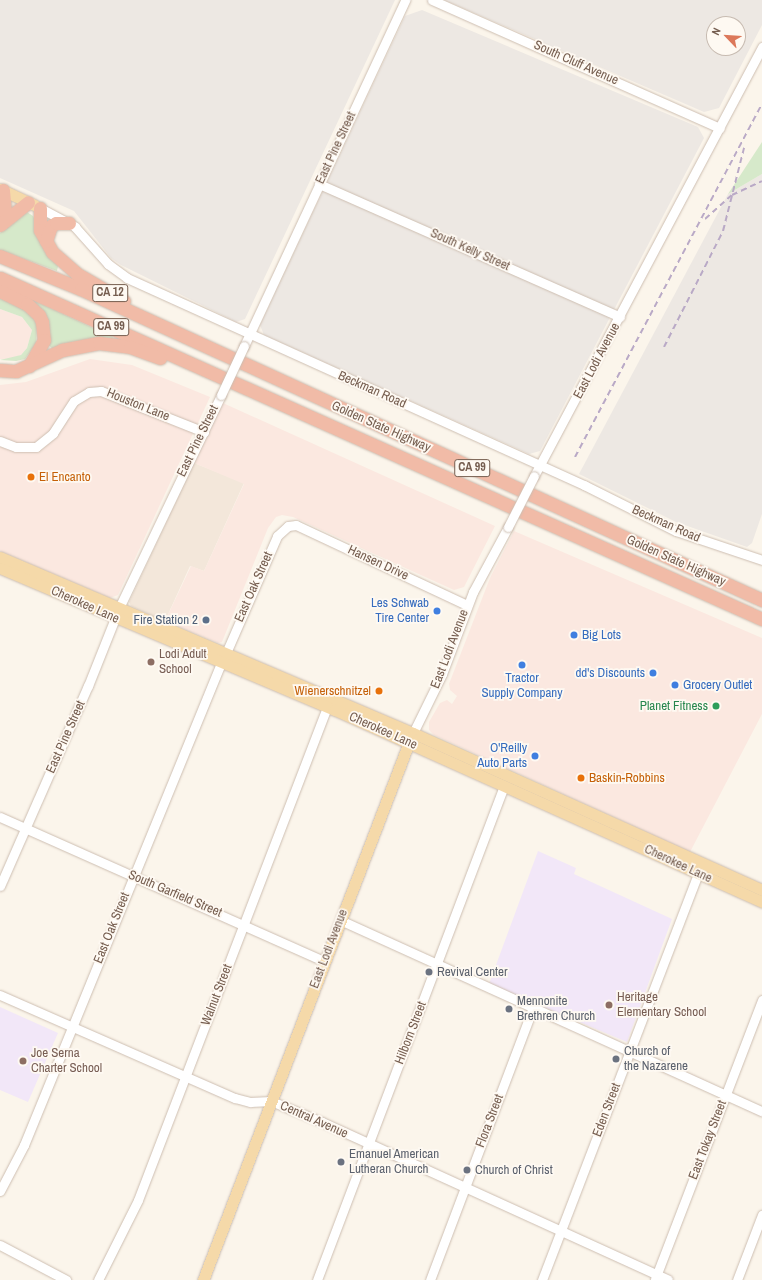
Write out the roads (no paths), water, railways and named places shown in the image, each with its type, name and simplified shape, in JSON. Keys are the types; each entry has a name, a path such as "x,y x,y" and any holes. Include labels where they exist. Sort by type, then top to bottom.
{"highway":[{"path":"0,225 5,213 2,190"},
{"path":"0,225 28,202"},
{"name":"CA 12","path":"40,208 40,230 62,263 77,274 161,321 182,337"},
{"path":"46,241 51,226 56,223 68,222"},
{"name":"Golden State Highway","path":"0,256 81,289 182,337 762,600"},
{"name":"Golden State Highway","path":"0,278 223,376 762,619"},
{"path":"0,291 27,304 39,315 42,322 44,340 29,366"},
{"path":"0,370 16,371 62,350 87,344 108,343 143,352 181,367 223,376"}],"main road":[{"name":"Beckman Road","path":"2,190 40,208"},
{"name":"Cherokee Lane","path":"0,561 117,613 762,890"},
{"name":"Cherokee Lane","path":"223,658 327,707 410,738 504,786 762,902"},
{"name":"East Lodi Avenue","path":"203,1280 410,738"}],"street":[{"name":"East Pine Street","path":"0,886 117,613 204,432 405,0"},
{"name":"South Cluff Avenue","path":"432,0 720,128"},
{"name":"East Lodi Avenue","path":"410,738 442,674 467,605 762,47"},
{"name":"South Kelly Street","path":"319,184 620,317"},
{"name":"Beckman Road","path":"40,208 68,222 117,272 249,334 540,466 676,531 761,557"},
{"name":"Houston Lane","path":"0,441 16,447 36,447 53,433 74,401 89,392 101,390 204,432"},
{"name":"Hansen Drive","path":"288,526 296,525 467,605"},
{"name":"East Oak Street","path":"0,1191 24,1145 223,658 276,536 288,526"},
{"name":"Walnut Street","path":"98,1280 138,1200 327,707"},
{"name":"Hilborn Street","path":"317,1280 438,964 504,786"},
{"name":"South Garfield Street","path":"0,817 245,924 324,961"},
{"name":"Eden Street","path":"542,1280 698,873"},
{"path":"340,920 762,1111"},
{"name":"Central Avenue","path":"0,995 235,1098 250,1102 271,1101 560,1231 655,1277 668,1280"},
{"name":"East Tokay Street","path":"655,1277 762,1000"},
{"name":"Flora Street","path":"430,1280 533,1007"},
{"path":"737,1280 762,1215"},
{"path":"0,1245 66,1280"}],"railway":[{"path":"575,457 762,104"},
{"path":"664,347 723,231 744,148"},
{"path":"705,219 732,195 762,181"}],"place":[{"name":"El Encanto","path":"31,477"},
{"name":"Les Schwab Tire Center","path":"437,611"},
{"name":"Fire Station 2","path":"206,620"},
{"name":"Big Lots","path":"574,635"},
{"name":"Lodi Adult School","path":"151,662"},
{"name":"Tractor Supply Company","path":"522,665"},
{"name":"dd's Discounts","path":"653,673"},
{"name":"Grocery Outlet","path":"675,685"},
{"name":"Wienerschnitzel","path":"379,691"},
{"name":"Planet Fitness","path":"716,706"},
{"name":"O'Reilly Auto Parts","path":"535,756"},
{"name":"Baskin-Robbins","path":"581,778"},
{"name":"Revival Center","path":"429,972"},
{"name":"Heritage Elementary School","path":"609,1005"},
{"name":"Mennonite Brethren Church","path":"509,1009"},
{"name":"Church of the Nazarene","path":"616,1059"},
{"name":"Joe Serna Charter School","path":"23,1061"},
{"name":"Emanuel American Lutheran Church","path":"341,1162"},
{"name":"Church of Christ","path":"467,1170"}]}
